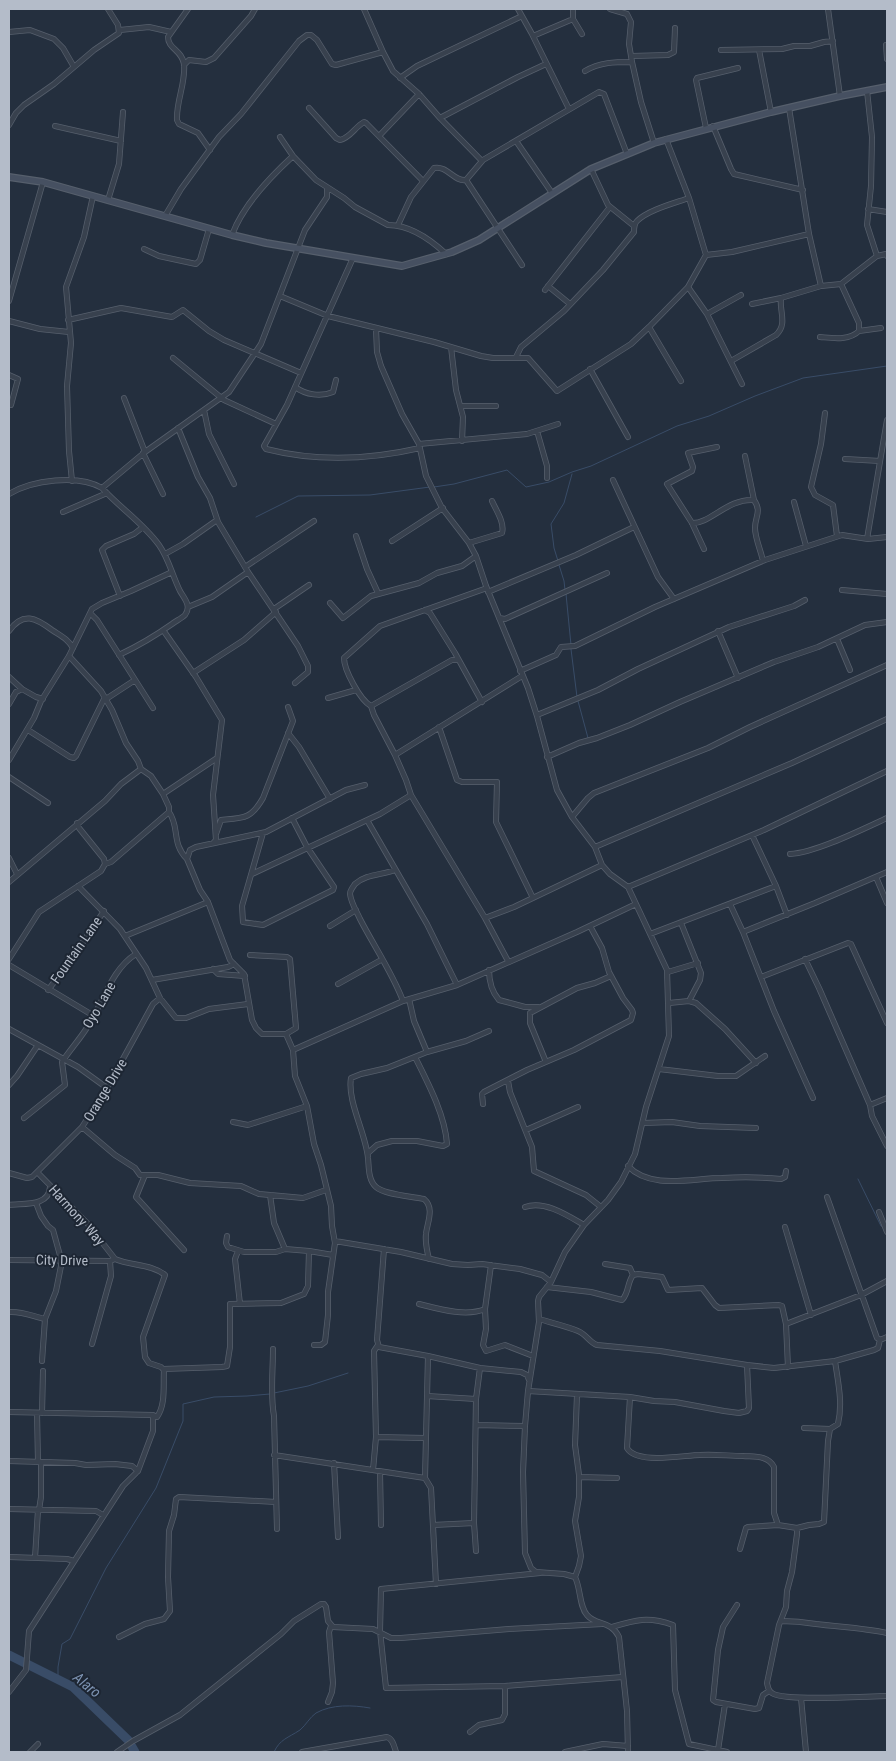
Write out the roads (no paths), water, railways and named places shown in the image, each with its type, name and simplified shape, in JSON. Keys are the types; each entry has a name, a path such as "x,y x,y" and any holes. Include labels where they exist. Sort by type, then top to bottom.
{"street":[{"path":"108,9 120,30"},
{"path":"188,9 171,32 168,41 180,53 184,65 177,120 180,124 198,133 210,150"},
{"path":"184,65 189,60 206,62 214,58 255,9"},
{"path":"364,9 393,71 419,94 482,161"},
{"path":"518,9 569,109"},
{"path":"573,9 573,19 582,34"},
{"path":"610,9 627,14 631,22 629,44 641,102 654,143"},
{"path":"828,9 834,41 840,96"},
{"path":"400,78 417,66 522,16"},
{"path":"533,36 573,19"},
{"path":"120,30 150,27 171,32"},
{"path":"586,71 596,65 668,55 674,52 675,28"},
{"path":"9,32 30,30 54,39 63,48 74,66"},
{"path":"9,125 24,105 94,50 117,36 120,30"},
{"path":"165,216 181,189 219,137 241,114 299,41 307,35 311,35 317,40 332,64 336,65 383,52"},
{"path":"721,50 782,49 834,41"},
{"path":"886,45 887,59"},
{"path":"759,50 771,112"},
{"path":"440,118 518,76 546,64"},
{"path":"706,128 697,78 738,68"},
{"path":"9,177 43,182 232,235 298,249 402,266 446,254 479,240 591,169 654,143 771,112 840,96 887,88"},
{"path":"866,91 872,137 871,186 866,225 877,256"},
{"path":"466,180 482,161 599,92 602,92 627,154"},
{"path":"380,135 419,94"},
{"path":"309,108 340,140 346,139 364,122 380,135 423,181"},
{"path":"790,108 809,234 821,286"},
{"path":"108,200 118,164 124,112"},
{"path":"55,126 121,141"},
{"path":"713,126 734,174 803,190"},
{"path":"280,137 292,156 316,180 327,188 355,207 388,225 398,225 430,239 446,254"},
{"path":"280,296 328,316 376,329 451,346 493,358 528,358 556,391 631,344 688,287 706,255 689,198 666,139"},
{"path":"516,141 552,193"},
{"path":"232,235 239,220 259,192 274,173 292,156"},
{"path":"398,225 411,197 434,168 438,167 461,180 466,180"},
{"path":"591,169 606,202 634,226"},
{"path":"466,180 497,230 522,265"},
{"path":"9,301 43,182"},
{"path":"102,488 144,453 229,392 267,332 305,230 327,197 327,188"},
{"path":"72,481 67,386 72,343 69,332 66,287 84,236 94,196"},
{"path":"327,197 340,196"},
{"path":"516,357 525,343 570,304 603,270 634,232 634,226 638,221 648,214 689,198"},
{"path":"570,304 546,288 610,207"},
{"path":"868,209 887,212"},
{"path":"144,249 159,256 196,264 200,260 209,229"},
{"path":"706,255 732,252 809,234"},
{"path":"752,304 781,298 821,286 841,284 877,256 887,255"},
{"path":"353,258 295,387 264,446 266,449 291,455 366,458 420,446 526,434 558,424"},
{"path":"841,284 859,323 859,331"},
{"path":"688,287 707,314 742,384"},
{"path":"707,314 741,295"},
{"path":"731,361 782,330 781,298"},
{"path":"68,320 121,308 172,317 183,310 209,331 224,340 301,373"},
{"path":"9,321 40,329 69,332"},
{"path":"649,327 680,381"},
{"path":"820,337 839,338 857,334 859,331 881,328"},
{"path":"376,329 378,352 382,366 402,414 420,446 426,476 442,508 469,543 476,556 498,618 537,715 557,790 572,818 595,847 602,865 610,874 628,887 668,972 669,1036 646,1108 636,1150 621,1182 608,1200 584,1224 538,1301 539,1319 528,1391 523,1472 525,1553 531,1568 541,1573"},
{"path":"451,346 456,390 463,418 462,441"},
{"path":"173,358 222,398 276,424"},
{"path":"590,369 628,438"},
{"path":"9,375 18,380 11,406"},
{"path":"295,387 305,393 325,395 333,392 336,380"},
{"path":"124,398 144,453 163,494"},
{"path":"461,406 496,406"},
{"path":"204,410 209,434 234,484"},
{"path":"825,413 811,487 815,495 834,505 837,536"},
{"path":"867,539 887,420"},
{"path":"178,428 198,477 210,498 217,520 247,570 298,646 308,666 307,674 295,683"},
{"path":"537,431 547,466 548,478"},
{"path":"704,549 692,523 667,484 693,469 688,453 717,447"},
{"path":"745,456 754,500 758,505 756,531 764,561"},
{"path":"844,459 880,461"},
{"path":"613,480 658,577 674,599"},
{"path":"9,494 26,485 39,482 86,482 102,488 143,527 169,560 180,592 188,607 185,615 146,642 119,656"},
{"path":"63,512 107,493"},
{"path":"692,523 700,522 744,499 754,500"},
{"path":"469,543 485,537 499,535 503,532 502,523 492,500"},
{"path":"794,502 806,546"},
{"path":"392,541 442,508"},
{"path":"164,554 217,520"},
{"path":"188,607 212,597 314,520"},
{"path":"120,596 102,550 106,546 130,536 143,527"},
{"path":"508,961 485,918 411,796 406,780 374,716 371,706 366,703 356,690 343,660 346,655 380,626 425,610 431,611 488,590 576,555 634,527"},
{"path":"395,756 482,702 521,674 556,655 562,646 575,646 674,599 764,561 806,546 842,535 867,539 887,537"},
{"path":"356,536 367,569 378,593"},
{"path":"330,603 343,618 365,600 378,593 420,583 437,573 462,566 476,556"},
{"path":"9,760 69,656 92,609 172,572"},
{"path":"501,624 505,619 608,573"},
{"path":"192,673 244,640 275,611 309,585"},
{"path":"842,590 887,594"},
{"path":"537,715 598,690 638,669 718,632 806,600"},
{"path":"431,611 455,653 455,660 482,702"},
{"path":"90,613 97,620 153,708"},
{"path":"9,631 14,625 30,618 43,623 69,641 73,648"},
{"path":"498,618 505,619"},
{"path":"547,757 579,743 630,725 738,678 837,639 865,625 887,622"},
{"path":"163,630 222,720 213,795 215,836"},
{"path":"718,632 738,678"},
{"path":"837,639 850,670"},
{"path":"69,641 76,642"},
{"path":"69,656 105,698 126,743 141,768 151,776 163,794 169,807 178,846 188,859 200,890 208,902 230,960 245,976 252,1020 259,1032 286,1034 296,1028 291,961 287,957 250,955"},
{"path":"371,706 455,660"},
{"path":"572,818 594,793 708,748 750,726 887,665"},
{"path":"9,677 22,689 36,698 43,699"},
{"path":"28,730 74,758 105,698 135,680"},
{"path":"9,704 16,692 22,689"},
{"path":"328,698 356,690"},
{"path":"214,842 221,820 246,817 257,808 263,798 293,720 288,707"},
{"path":"595,847 792,763 887,719"},
{"path":"439,728 458,780 462,782 497,782 496,822 533,898"},
{"path":"288,734 299,747 330,799"},
{"path":"163,794 217,758"},
{"path":"9,882 141,768"},
{"path":"628,887 752,835 887,771"},
{"path":"9,777 48,803"},
{"path":"188,859 190,850 214,842 262,833 346,790 365,785"},
{"path":"252,874 367,820 411,796"},
{"path":"104,864 111,862 169,812"},
{"path":"262,833 242,906 243,922 263,925 332,890 334,887 308,848 292,818"},
{"path":"790,854 818,847 856,833 887,818"},
{"path":"367,820 426,924 457,985"},
{"path":"9,959 39,912 101,871 104,864 102,855 79,828 77,823"},
{"path":"752,835 787,914"},
{"path":"9,858 17,874"},
{"path":"485,918 533,898 602,865"},
{"path":"395,870 378,874 356,883 350,893 356,910 381,960 398,987 403,1001"},
{"path":"743,932 887,872"},
{"path":"876,877 887,903"},
{"path":"78,886 104,911 125,936 146,968 160,998 176,1018 182,1018 209,1009 248,1004"},
{"path":"650,934 776,886"},
{"path":"125,936 208,902"},
{"path":"293,1050 403,1001 457,985 636,904"},
{"path":"730,904 774,1011 813,1098"},
{"path":"330,926 356,910"},
{"name":"Fountain Lane","path":"48,990 104,911"},
{"path":"681,923 698,963 701,977 689,1001"},
{"path":"483,1104 482,1094 484,1092 631,1020 632,1010 611,976 602,948 590,926"},
{"path":"761,977 805,959 851,944 887,1023"},
{"name":"Oyo Lane","path":"64,1059 94,1016 119,970 136,954"},
{"path":"805,959 870,1105 872,1116 887,1146"},
{"path":"338,984 381,960"},
{"path":"668,972 698,963"},
{"path":"152,980 234,964"},
{"path":"9,965 94,1016"},
{"path":"213,969 218,974 245,976"},
{"path":"489,970 489,979 499,1000 524,1007 539,1007"},
{"path":"482,973 489,979"},
{"path":"546,1062 529,1018 530,1012 577,988 611,976"},
{"name":"Orange Drive","path":"38,1173 82,1127 108,1088 154,1004 160,998"},
{"path":"409,999 414,1021 427,1052"},
{"path":"669,1003 689,1001 698,1005 725,1029 756,1063"},
{"path":"9,1029 78,1067 108,1088"},
{"path":"429,1259 426,1234 430,1209 427,1202 424,1199 384,1191 375,1186 370,1178 368,1153 351,1089 351,1078 388,1068 427,1052 466,1041 489,1031"},
{"path":"286,1034 293,1050 295,1076 307,1106 314,1144 331,1206 335,1241 328,1292 325,1342 314,1346"},
{"path":"9,1085 22,1070 38,1045"},
{"path":"659,1069 731,1077 739,1075 765,1056"},
{"path":"368,1153 377,1144 392,1142 417,1142 443,1146 447,1144 440,1111 415,1057"},
{"path":"24,1118 65,1085 62,1064 64,1059"},
{"path":"508,1081 511,1097 533,1150 534,1172 586,1195 601,1207"},
{"path":"870,1105 887,1098"},
{"path":"233,1122 248,1126 307,1106"},
{"path":"526,1130 578,1107"},
{"path":"643,1123 672,1122 700,1126 756,1128"},
{"path":"82,1127 115,1155 135,1168 140,1175 158,1175 190,1183 241,1186 254,1193 303,1198 326,1190"},
{"path":"628,1166 645,1178 687,1181 720,1178 780,1178 785,1177 786,1171"},
{"path":"9,1174 27,1178 38,1173"},
{"name":"Harmony Way","path":"38,1173 87,1223 113,1260"},
{"path":"145,1175 136,1197 184,1250"},
{"path":"9,1204 36,1203 48,1194 50,1187"},
{"path":"270,1195 274,1223 285,1249"},
{"path":"827,1197 861,1295 877,1338 880,1340"},
{"path":"36,1203 41,1216 53,1230 61,1260 56,1291 45,1319 42,1361"},
{"path":"525,1207 538,1204 584,1224"},
{"path":"879,1212 887,1232"},
{"path":"785,1228 811,1314"},
{"path":"227,1236 226,1243 228,1247 238,1251 276,1252 285,1249 334,1255"},
{"path":"335,1241 460,1265 482,1264 531,1271 542,1275 551,1282"},
{"path":"373,1470 376,1437 374,1351 378,1345 384,1250"},
{"path":"238,1251 235,1259 240,1304"},
{"path":"9,1412 153,1415 157,1417 163,1402 163,1370 222,1368 227,1366 230,1347 230,1304 281,1303 304,1294 308,1286 309,1251"},
{"name":"City Drive","path":"9,1260 113,1260 154,1269 165,1275 143,1337 145,1357 149,1363 161,1367 163,1370"},
{"path":"92,1344 111,1276 113,1260"},
{"path":"605,1264 628,1267 633,1275"},
{"path":"491,1265 485,1308 486,1329 483,1345 486,1351 505,1345 533,1356"},
{"path":"547,1287 591,1292 622,1300 629,1289 630,1279 633,1275"},
{"path":"633,1275 662,1277 668,1290 702,1288 719,1308 782,1306 786,1324 788,1367"},
{"path":"786,1324 861,1295 887,1282"},
{"path":"419,1304 448,1311 477,1312 485,1308"},
{"path":"9,1312 23,1312 45,1319"},
{"path":"539,1319 577,1330 584,1334 593,1344 597,1345 660,1351 748,1366 774,1368 835,1361 874,1350 878,1348 880,1340 887,1336"},
{"path":"378,1345 382,1348 480,1368 520,1372 527,1376 529,1382"},
{"path":"273,1349 271,1398 274,1416 277,1530"},
{"path":"428,1356 425,1478 431,1488 436,1584"},
{"path":"804,1428 830,1428 838,1424 840,1395 835,1361"},
{"path":"528,1391 630,1397 744,1413 749,1408 748,1366"},
{"path":"476,1551 474,1523 476,1399 480,1368"},
{"path":"35,1558 38,1510 41,1497 39,1462 43,1371"},
{"path":"575,1577 581,1556 575,1522 579,1503 575,1445 576,1395"},
{"path":"427,1396 476,1399"},
{"path":"630,1397 627,1448 631,1453 669,1459 707,1454 758,1457 772,1463 774,1467 774,1513 778,1525"},
{"path":"9,1692 26,1670 29,1631 123,1486 138,1471 153,1431 153,1415"},
{"path":"476,1425 525,1426"},
{"path":"740,1549 746,1528 778,1525 797,1528 809,1524 818,1524 825,1520 830,1428"},
{"path":"376,1437 425,1438"},
{"path":"274,1455 425,1478"},
{"path":"9,1461 92,1465 115,1464 132,1466 138,1471"},
{"path":"334,1463 338,1537"},
{"path":"380,1472 381,1524"},
{"path":"578,1477 617,1478"},
{"path":"119,1637 145,1624 164,1619 170,1611 168,1577 169,1531 176,1499 179,1497 276,1502"},
{"path":"9,1509 96,1511 104,1515"},
{"path":"433,1525 474,1523"},
{"path":"797,1528 798,1534 787,1591 786,1607 767,1683 769,1691 779,1696 801,1698 887,1696"},
{"path":"9,1557 67,1559 74,1561"},
{"path":"623,1677 505,1686 386,1688 380,1631 381,1589 541,1573 564,1574 575,1577 579,1584 583,1610 589,1617 616,1630 618,1637 623,1677 627,1711 628,1752"},
{"path":"117,1752 180,1715 281,1634 294,1621 320,1604 324,1604 326,1607 327,1619 331,1626 380,1631 391,1638 606,1624"},
{"path":"737,1605 723,1627 712,1698 714,1702 759,1708 763,1696 769,1691"},
{"path":"586,1625 589,1617"},
{"path":"612,1627 638,1619 672,1624 675,1690 690,1744 728,1752"},
{"path":"781,1621 861,1627 887,1633"},
{"path":"328,1702 334,1683 329,1632 331,1626"},
{"path":"470,1732 479,1725 502,1720 505,1714 505,1686"},
{"path":"801,1698 806,1752"},
{"path":"718,1750 725,1704"},
{"path":"302,1752 387,1737 390,1738 396,1752"},
{"path":"30,1752 38,1744"},
{"path":"565,1752 603,1744 628,1746"},
{"path":"693,1752 694,1745"}],"waterway":[{"path":"434,487 454,484 507,470 526,487 549,482 591,466 677,426 709,416 803,378 887,366"},
{"path":"558,561 554,548 551,524 564,503 572,474"},
{"path":"256,517 298,496 370,495 430,487"},
{"path":"559,565 565,590"},
{"path":"566,594 571,645"},
{"path":"571,649 577,697"},
{"path":"578,701 588,738"},
{"path":"858,1179 881,1226 884,1227"},
{"path":"274,1393 308,1386 348,1373"},
{"path":"58,1680 62,1644 70,1639 106,1568 156,1488 183,1421 183,1404 214,1397 270,1394"},
{"name":"Alaro","path":"9,1655 73,1687 128,1740 135,1752"},
{"path":"274,1752 282,1741 300,1730 316,1713 322,1710 343,1706 370,1708"}]}
